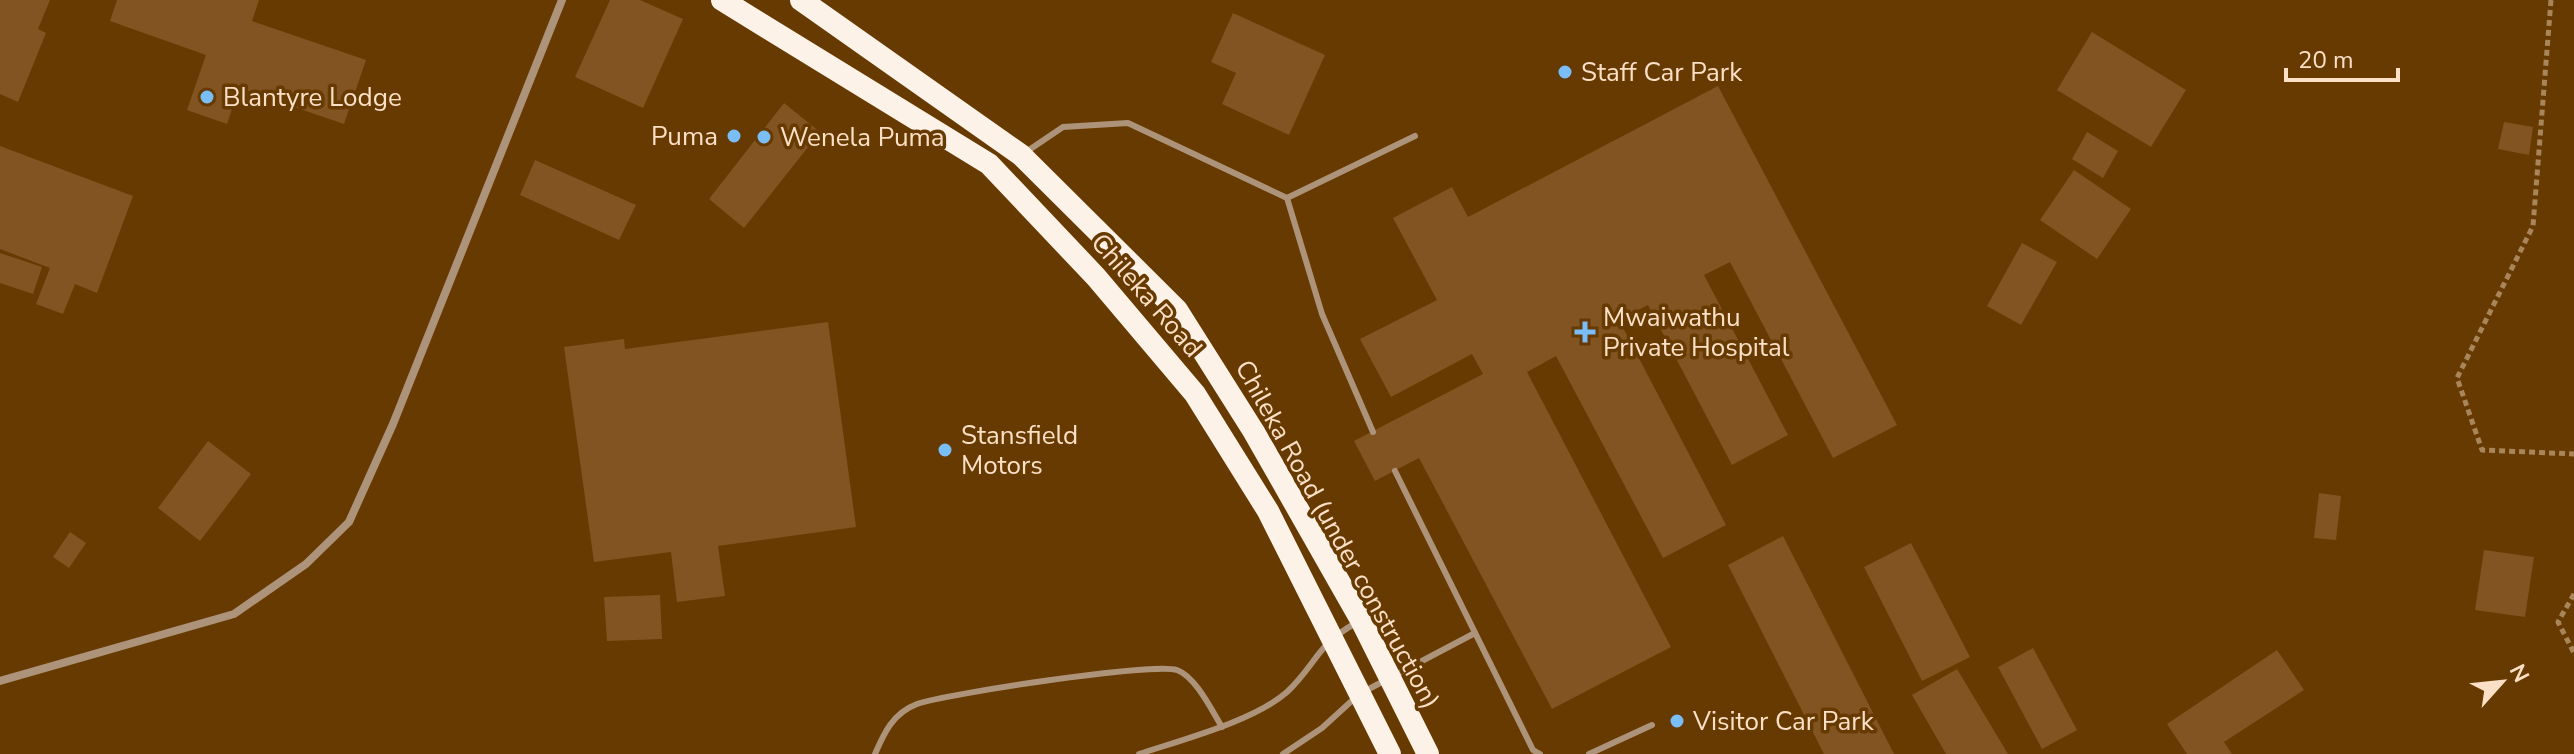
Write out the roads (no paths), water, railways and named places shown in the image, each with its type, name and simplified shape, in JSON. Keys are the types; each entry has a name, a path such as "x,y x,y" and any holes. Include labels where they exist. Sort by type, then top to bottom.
{"highway":[{"name":"Chileka Road","path":"722,0 1005,159 1096,277 1195,394 1268,511 1390,754"},
{"name":"Chileka Road (under construction)","path":"801,0 1005,159 1177,310 1254,432 1361,620 1428,754"}],"street":[{"path":"0,681 234,614 306,564 349,522 393,424 562,0"}],"lane":[{"path":"1005,159 1063,127 1128,123 1287,198 1322,314 1373,432"},
{"path":"1287,198 1415,136"},
{"path":"1395,471 1533,750 1540,754"},
{"path":"1139,754 1222,727 1286,693 1331,636 1361,620"},
{"path":"1283,754 1322,728 1359,694 1388,676 1475,633"},
{"path":"875,754 886,726 915,705 1089,675 1157,668 1179,670 1194,685 1222,727"},
{"path":"1589,754 1652,725"}],"place":[{"name":"Staff Car Park","path":"1565,72"},
{"name":"Blantyre Lodge","path":"207,97"},
{"name":"Puma","path":"734,136"},
{"name":"Wenela Puma","path":"764,137"},
{"name":"Mwaiwathu Private Hospital","path":"1585,332"},
{"name":"Stansfield Motors","path":"945,450"},
{"name":"Visitor Car Park","path":"1677,721"}]}
